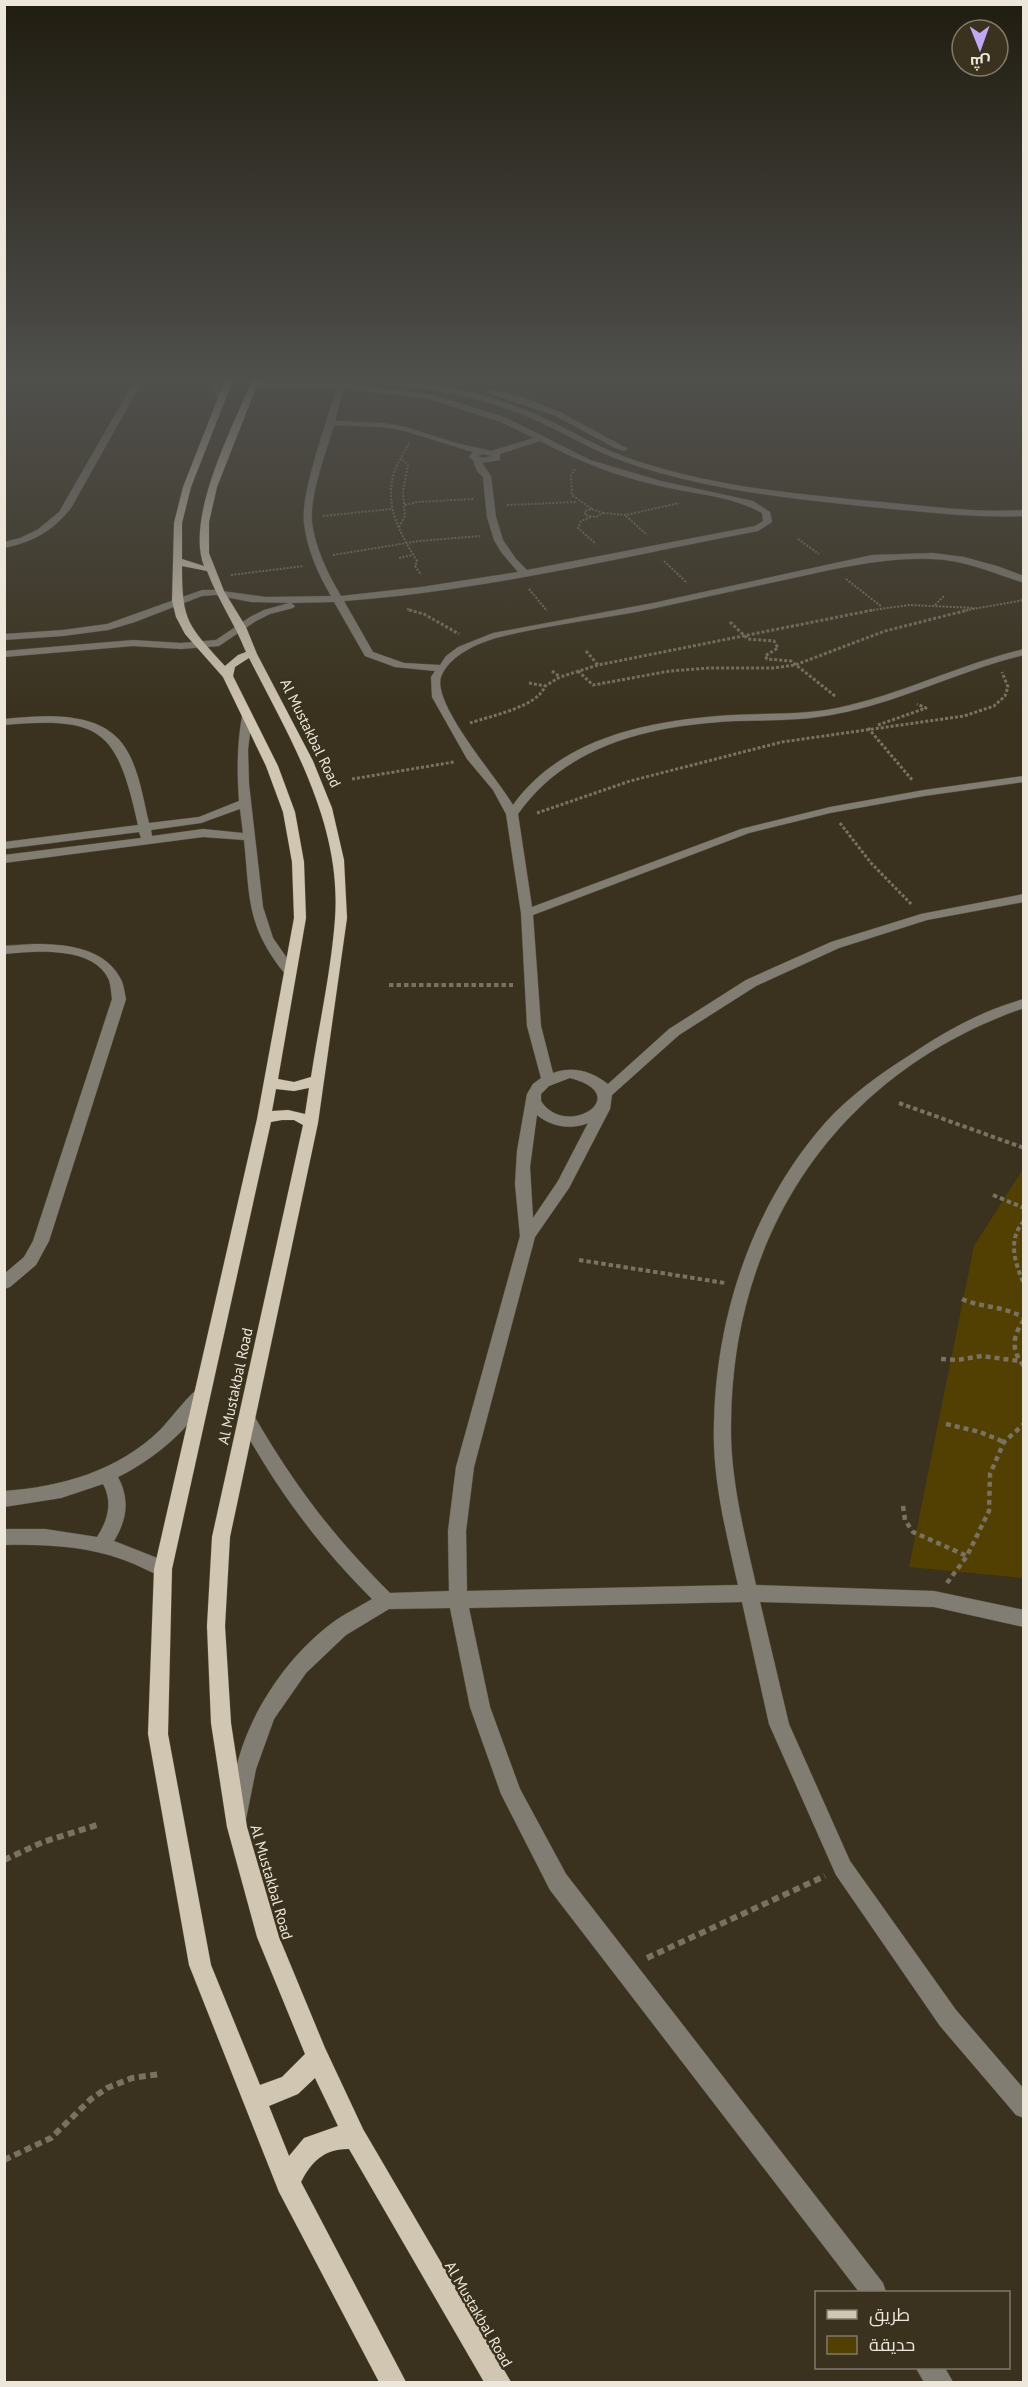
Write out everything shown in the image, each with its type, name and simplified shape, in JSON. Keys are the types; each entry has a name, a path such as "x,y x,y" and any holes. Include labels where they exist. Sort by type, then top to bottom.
{"main road":[{"name":"Al Mustakbal Road","path":"186,491 178,523 177,601 181,617 200,646 228,676 272,766 289,812 298,862 300,918 264,1119 163,1569 158,1734 200,1965 288,2183 393,2382"},
{"name":"Al Mustakbal Road","path":"212,491 205,522 204,553 213,579 241,627 252,654 307,762 326,808 338,860 341,918 311,1123 221,1537 216,1626 221,1723 237,1827 267,1937 317,2056 355,2137 498,2382"},
{"path":"177,560 213,579"},
{"path":"228,676 230,666 242,657 252,654"},
{"path":"271,1082 298,1087 317,1080"},
{"path":"264,1119 294,1115 311,1123"},
{"path":"252,2098 283,2091 297,2082 317,2056"},
{"path":"288,2183 294,2168 314,2144 334,2137 355,2137"}],"street":[{"path":"4,545 34,536 56,523 76,491"},
{"path":"312,491 308,517 318,560 369,654 407,668 441,668"},
{"path":"489,491 498,543 520,573"},
{"path":"4,637 121,624 203,593 213,579 247,599 305,602 375,596 520,573 655,548 758,528 768,522 766,512 759,507 695,491"},
{"path":"756,491 807,499 976,514 1023,513"},
{"path":"828,491 977,504 1006,504"},
{"path":"548,1078 534,1026 527,913 513,817 498,789 473,759 437,697 436,677 450,658 475,642 496,635 700,596 872,558 902,556 964,560 1023,579"},
{"path":"4,654 133,643 200,646 219,643 267,612 305,602"},
{"path":"121,624 135,625 143,630 142,637 133,643"},
{"path":"513,817 537,782 574,756 621,736 675,723 733,718 794,717 850,708 943,674 1023,652"},
{"path":"248,716 242,750 255,899 262,926 276,953 290,972"},
{"path":"4,722 40,718 79,723 109,736 123,756 147,842"},
{"path":"527,913 745,831 830,810 924,793 1023,780"},
{"path":"4,846 201,819 245,803"},
{"path":"4,859 202,833 249,837"},
{"path":"606,1093 674,1032 751,983 835,945 925,917 1023,898"},
{"path":"4,950 40,946 81,953 98,961 114,978 119,999 41,1241 30,1261 4,1283"},
{"path":"1023,1003 1001,1011 938,1042 881,1080 831,1126 789,1181 756,1245 744,1286 728,1352 722,1425 729,1506 778,1725 843,1868 948,2018 1023,2107"},
{"path":"528,1236 521,1179 522,1151 535,1092 539,1084 558,1074 582,1075 593,1079 606,1093 606,1101 564,1184 528,1236 465,1467 457,1532 458,1600 480,1707 511,1794 558,1882 873,2291"},
{"path":"534,1100 544,1114 564,1122 587,1120 603,1109"},
{"path":"4,1498 32,1498 70,1489 107,1475 152,1448 188,1414 203,1392"},
{"path":"247,1419 275,1468 306,1513 344,1558 386,1602"},
{"path":"101,1545 110,1533 119,1508 118,1496 107,1475"},
{"path":"4,1537 45,1536 101,1545 127,1553 163,1569"},
{"path":"237,1827 246,1768 266,1714 299,1667 339,1629 386,1602 749,1593 934,1599 1023,1619"},
{"path":"930,2369 940,2382"}],"path":[{"path":"391,491 391,509 417,561 415,566 417,571 434,587"},
{"path":"399,528 405,516 403,491"},
{"path":"572,491 572,495 579,502"},
{"path":"405,505 417,502 579,502 603,513 626,515 675,505 706,494"},
{"path":"308,517 391,509"},
{"path":"592,509 585,513 592,517"},
{"path":"603,513 581,521 578,528 609,556"},
{"path":"626,515 700,596"},
{"path":"213,579 406,543 496,534"},
{"path":"399,558 413,555"},
{"path":"520,573 557,623"},
{"path":"846,579 882,608"},
{"path":"375,596 382,605 418,611 475,642"},
{"path":"934,606 944,596"},
{"path":"578,671 593,686 670,671 709,668 773,668 795,665 885,631 975,608 1023,600"},
{"path":"454,726 474,723 529,703 543,692 545,686 560,677 598,665 882,608 934,606 975,608"},
{"path":"730,622 751,640 769,639 777,643 778,648 765,656 767,659 787,660 850,708"},
{"path":"586,651 598,665"},
{"path":"513,817 711,758 782,742 867,728 964,716 994,706 1005,696 1008,687 1006,678 994,659"},
{"path":"552,671 560,677"},
{"path":"529,682 545,686"},
{"path":"867,728 926,708 886,695"},
{"path":"867,728 924,793"},
{"path":"352,779 473,759"},
{"path":"830,810 871,863 925,917"},
{"path":"389,985 531,985"},
{"path":"899,1103 1023,1148"},
{"path":"993,1195 1023,1208"},
{"path":"1023,1221 1014,1235 1013,1247 1023,1284"},
{"path":"579,1260 744,1286"},
{"path":"962,1299 977,1305 1004,1307 1023,1319 1015,1330 1014,1353 1023,1366"},
{"path":"941,1359 957,1360 982,1356 1019,1361"},
{"path":"945,1424 980,1432 1004,1442"},
{"path":"934,1599 967,1556 989,1511 990,1474 1004,1442 1023,1424"},
{"path":"903,1506 905,1520 913,1532 967,1556"},
{"path":"4,1860 44,1842 97,1826"},
{"path":"624,1969 843,1868"},
{"path":"4,2160 28,2151 52,2137 92,2098 114,2084 136,2076 160,2074"}],"green space":[{"path":"1023,1169 1023,1578 909,1567 974,1246"}]}
